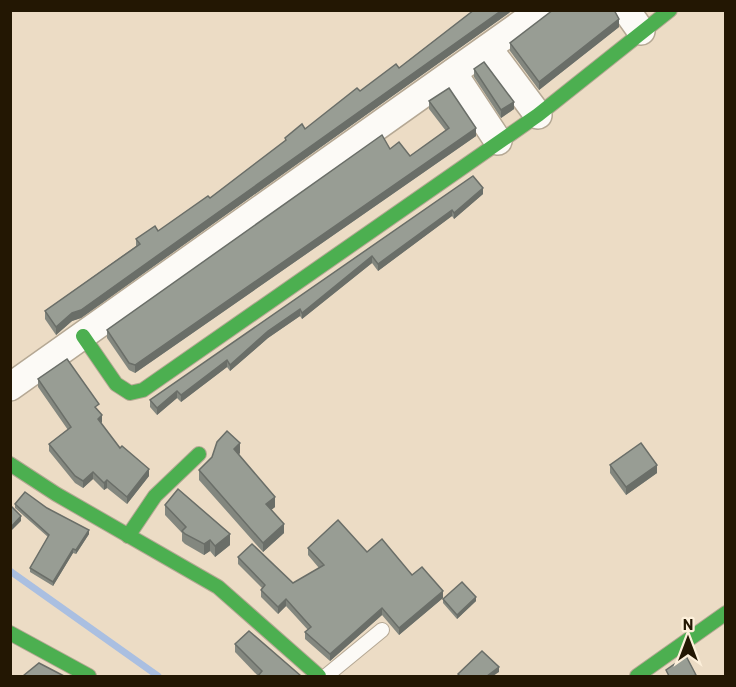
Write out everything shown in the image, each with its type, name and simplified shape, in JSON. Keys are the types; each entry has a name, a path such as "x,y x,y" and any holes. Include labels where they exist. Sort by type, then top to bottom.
{"street":[{"path":"10,387 541,10"},
{"path":"83,336 116,384 129,393 143,390 538,115 634,21 670,10"},
{"path":"488,48 538,115"},
{"path":"453,73 498,141"},
{"path":"128,536 155,496 199,454"},
{"path":"10,464 56,494 199,574 218,587 319,676"},
{"path":"637,676 726,613"},
{"path":"10,633 89,676"}],"lane":[{"path":"326,676 382,630"}],"building":[{"path":"474,10 502,10 81,310 72,313 56,327 45,311 140,244 136,239 155,226 158,231 208,196 210,198 286,140 285,138 302,124 305,129 357,88 360,91 396,64 399,68"},
{"path":"553,10 614,10 619,19 539,82 510,43"},
{"path":"484,62 514,102 501,110 474,69"},
{"path":"449,88 476,128 135,365 129,363 107,330 382,135 390,149 399,142 410,156 449,128 429,101"},
{"path":"473,176 483,188 454,213 452,210 378,264 372,256 302,313 300,309 268,331 230,365 227,360 181,395 177,391 157,408 150,400"},
{"path":"67,359 99,404 95,407 102,415 98,419 120,448 122,446 149,469 127,497 107,480 104,483 93,472 83,481 75,476 49,444 71,427 38,379"},
{"path":"227,431 240,443 234,449 275,497 266,504 284,524 263,543 199,470 212,457 217,442"},
{"path":"641,443 657,465 626,487 610,465"},
{"path":"178,489 230,534 215,546 210,540 204,544 185,534 182,531 186,527 165,505"},
{"path":"25,492 47,508 89,530 76,550 73,549 53,582 30,568 49,535 15,504"},
{"path":"10,505 21,516 10,528"},
{"path":"338,520 367,552 382,539 412,575 422,567 443,591 399,628 382,608 330,654 305,632 311,627 286,599 278,607 261,590 265,585 238,557 252,544 293,583 324,565 308,548"},
{"path":"462,582 476,597 457,615 443,599"},
{"path":"249,631 301,676 258,676 262,671 235,644"},
{"path":"482,651 499,667 487,676 460,676 458,674"},
{"path":"686,656 696,675 669,676 666,670"},
{"path":"39,663 64,676 23,676"}],"waterway":[{"path":"10,571 158,676"}],"traffic: fast":[{"path":"83,336 116,384 130,393 143,390 538,115 670,10"},
{"path":"128,536 155,496 199,454"},
{"path":"10,464 56,494 218,587 319,676"},
{"path":"637,676 726,613"},
{"path":"10,633 89,676"}]}
